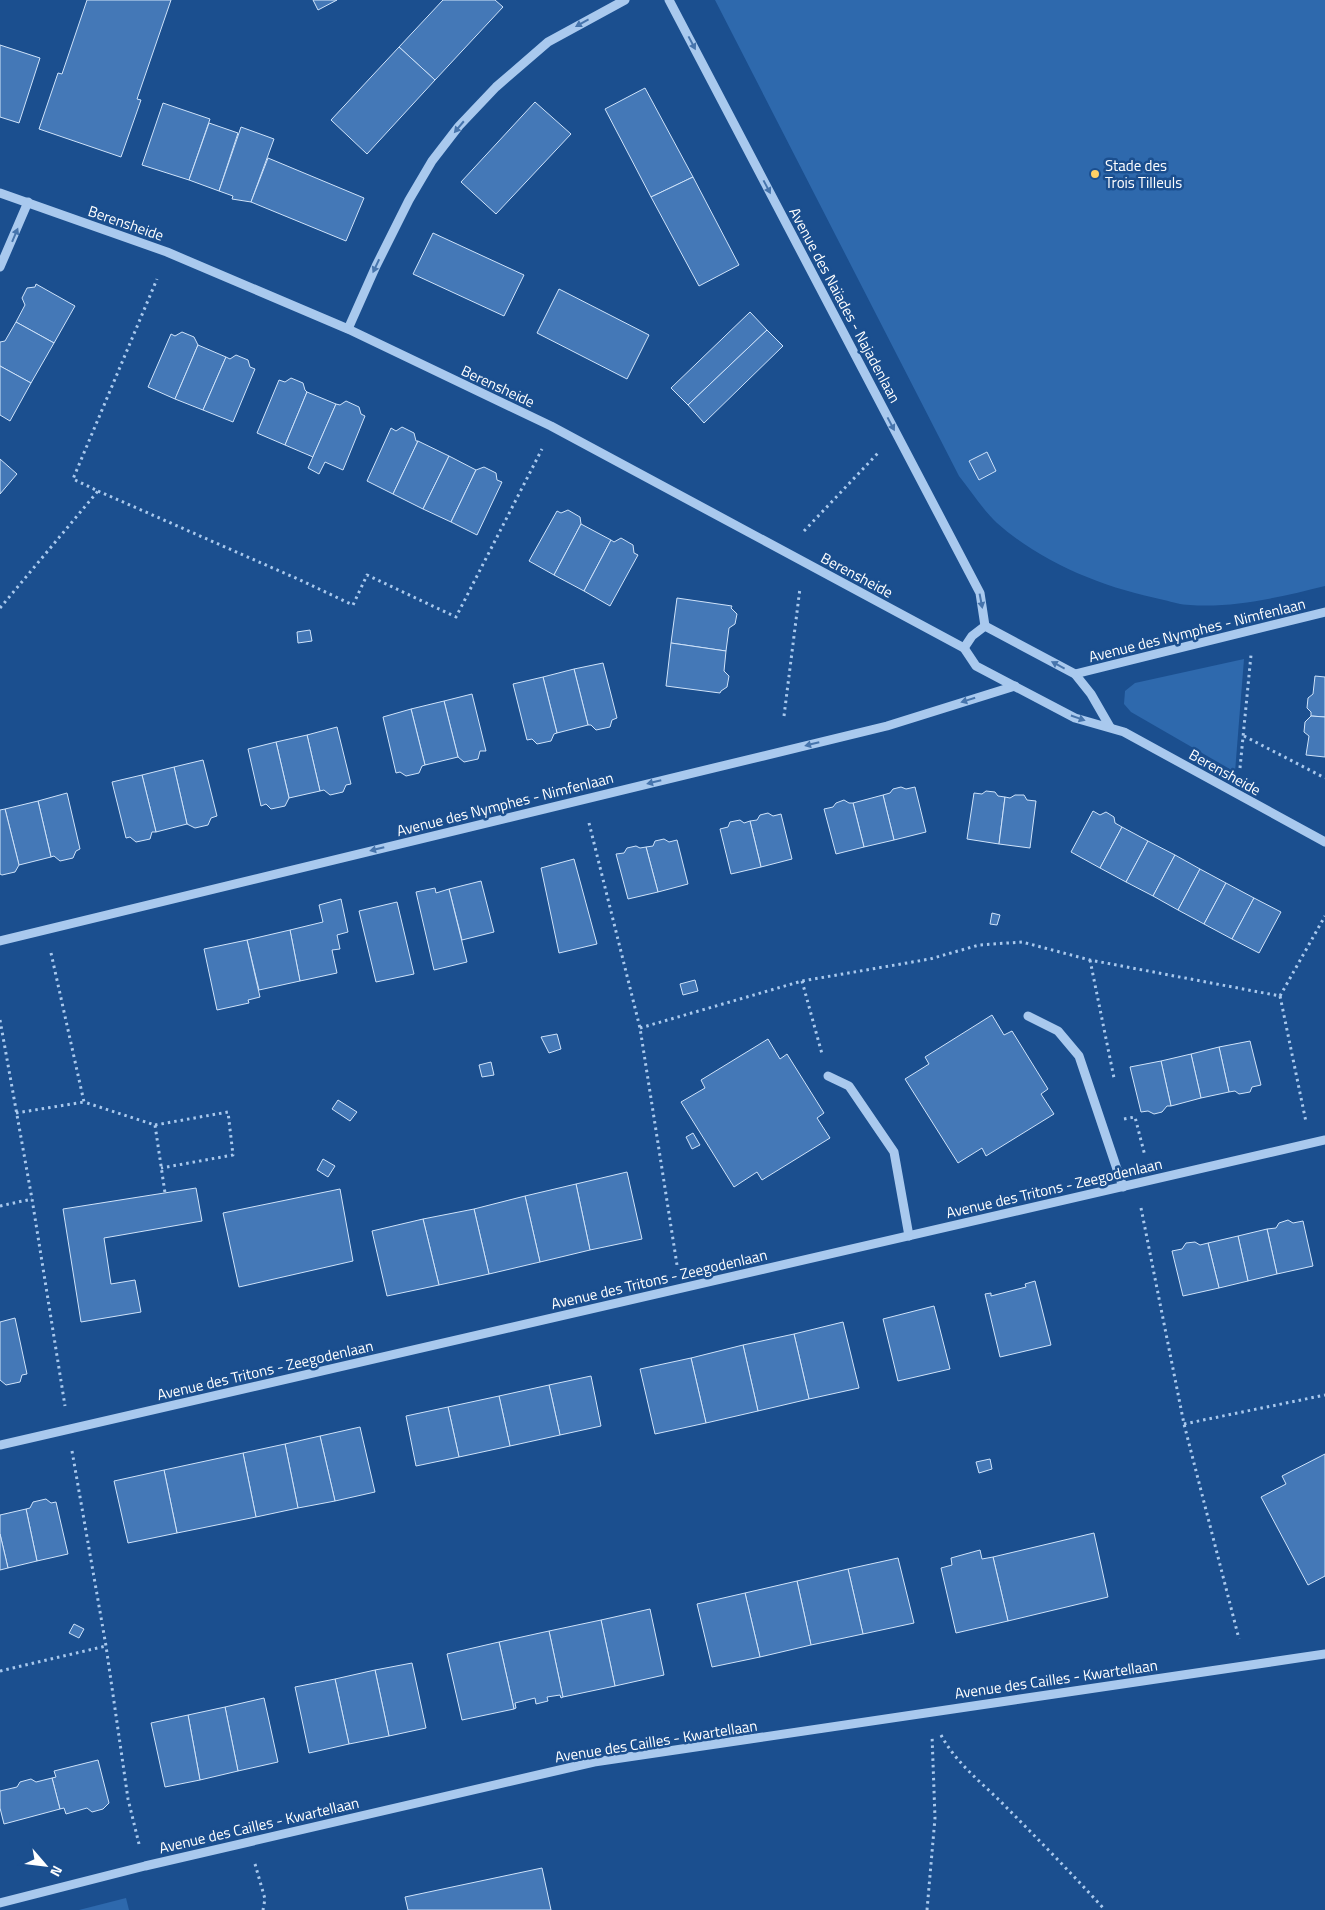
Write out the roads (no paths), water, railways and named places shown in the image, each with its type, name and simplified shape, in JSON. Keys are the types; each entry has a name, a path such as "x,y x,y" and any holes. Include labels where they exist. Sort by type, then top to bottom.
{"street":[{"path":"348,330 408,200 432,162 459,126 496,87 548,42 625,0"},
{"name":"Avenue des Naïades - Najadenlaan","path":"670,0 980,593 985,626"},
{"name":"Berensheide","path":"0,193 167,252 348,330 551,426 964,648 976,666 1075,718 1124,732 1325,842"},
{"path":"0,267 28,202"},
{"name":"Avenue des Nymphes - Nimfenlaan","path":"1075,674 1325,612"},
{"path":"964,648 972,636 985,626 1075,674 1091,694 1110,727"},
{"name":"Avenue des Nymphes - Nimfenlaan","path":"0,941 887,726 1015,686"},
{"path":"1028,1016 1058,1031 1079,1056 1123,1186"},
{"path":"828,1076 849,1086 894,1152 909,1236"},
{"name":"Avenue des Tritons - Zeegodenlaan","path":"0,1445 1325,1140"},
{"name":"Avenue des Cailles - Kwartellaan","path":"0,1903 252,1841 594,1762 1325,1654"}],"place":[{"name":"Stade des Trois Tilleuls","path":"1095,174"}]}
